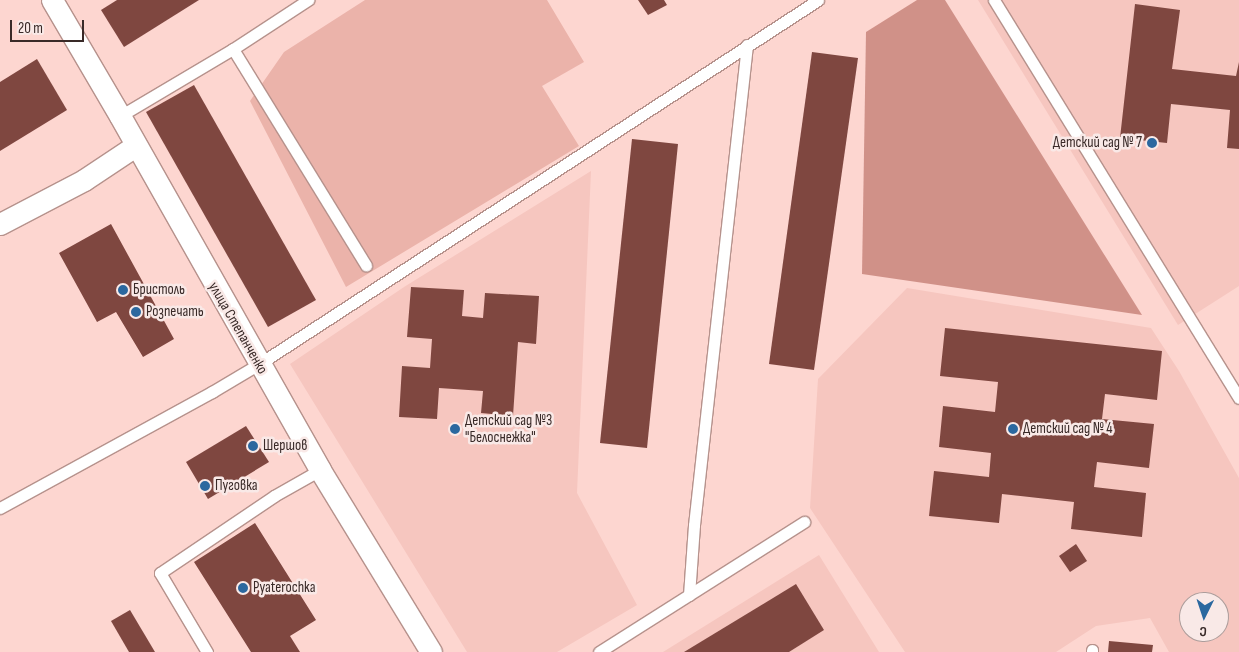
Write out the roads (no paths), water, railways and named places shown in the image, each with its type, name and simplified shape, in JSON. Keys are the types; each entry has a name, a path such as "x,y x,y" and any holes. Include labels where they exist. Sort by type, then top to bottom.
{"street":[{"name":"улица Степанченко","path":"52,0 120,116 135,146 320,470 431,652"},
{"path":"0,224 84,180 135,146"}],"lane":[{"path":"120,116 233,49 308,0"},
{"path":"0,508 212,392 259,364 818,0"},
{"path":"994,0 1239,398"},
{"path":"689,595 694,525 747,45"},
{"path":"233,49 366,266"},
{"path":"206,652 160,574 274,496 320,470"},
{"path":"599,652 804,522"}],"place":[{"name":"Детский сад № 7","path":"1152,143"},
{"name":"Бристоль","path":"123,290"},
{"name":"Розпечать","path":"136,312"},
{"name":"Детский сад №3 \"Белоснежка\"","path":"455,429"},
{"name":"Детский сад № 4","path":"1013,429"},
{"name":"Шершов","path":"253,446"},
{"name":"Пуговка","path":"205,486"},
{"name":"Pyaterochka","path":"243,588"}]}
